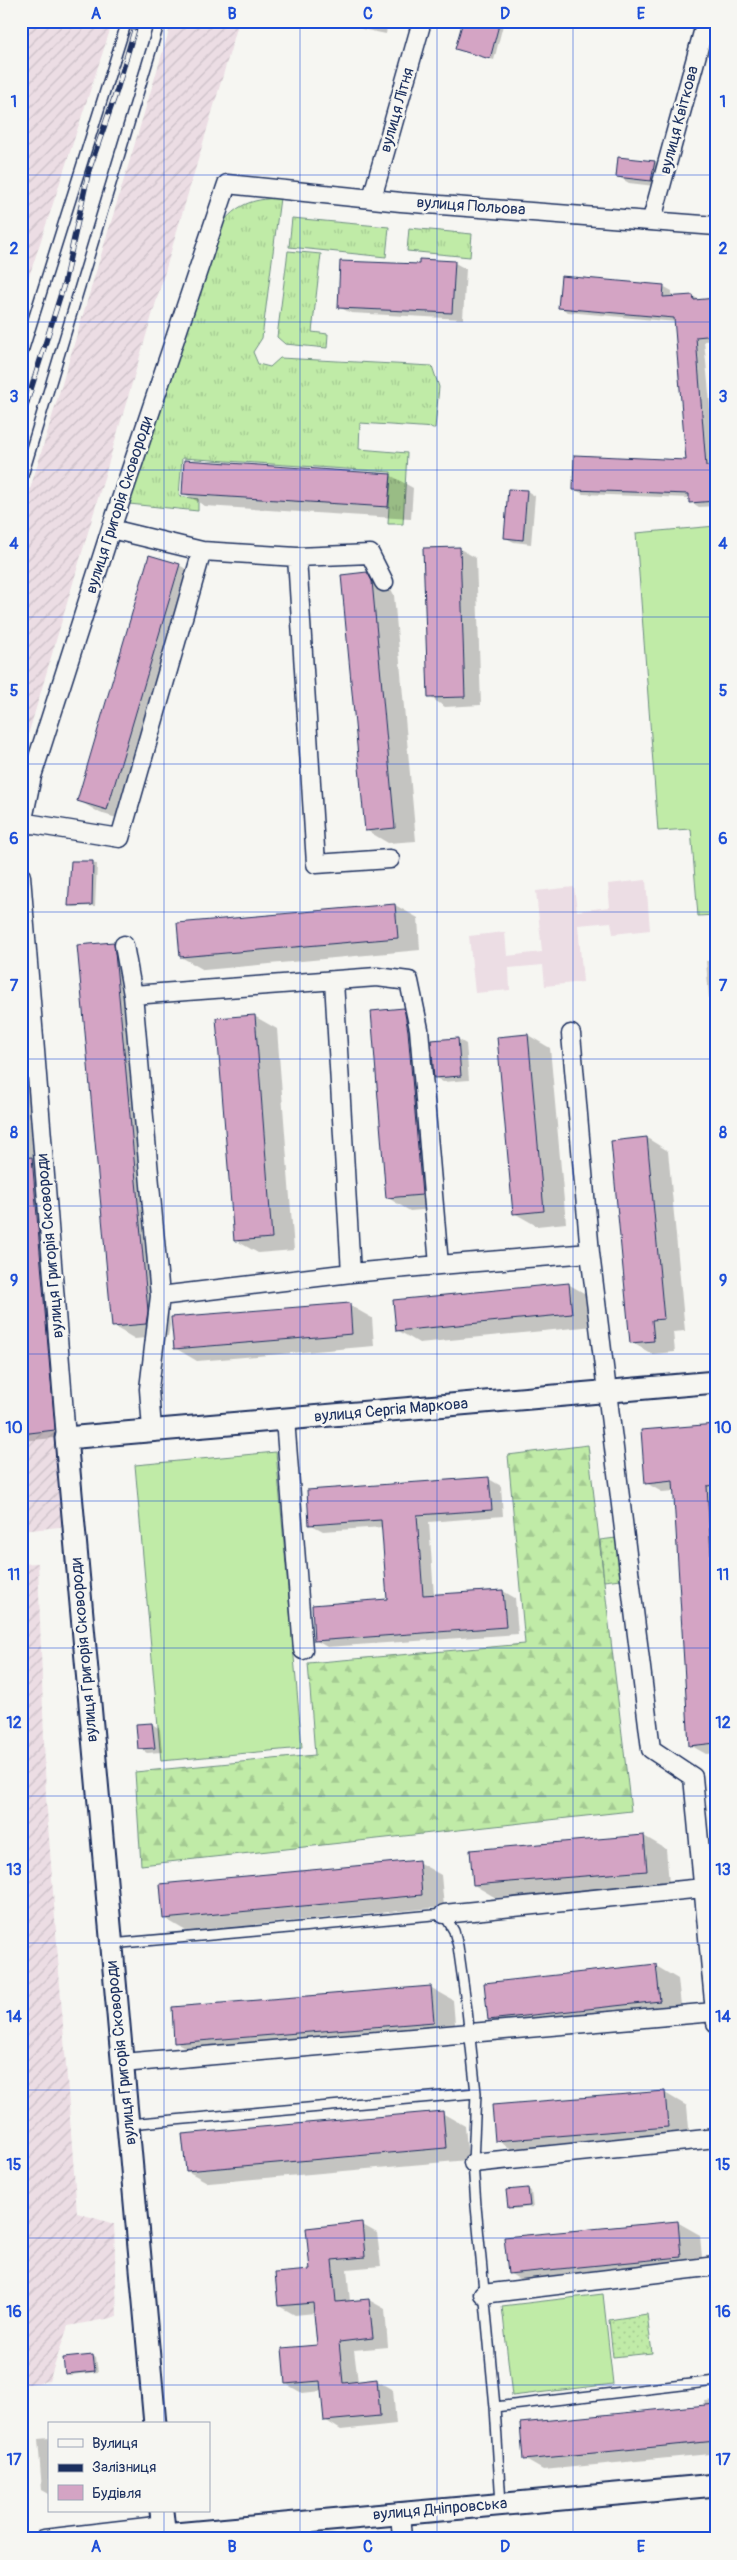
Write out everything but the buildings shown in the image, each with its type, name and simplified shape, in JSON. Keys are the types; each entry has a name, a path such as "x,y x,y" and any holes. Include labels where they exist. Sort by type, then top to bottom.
{"street":[{"name":"вулиця Літня","path":"372,198 422,21"},
{"name":"вулиця Квіткова","path":"652,219 706,21"},
{"name":"вулиця Польова","path":"228,184 372,198 652,219 716,226"},
{"name":"вулиця Григорія Сковороди","path":"21,830 32,776 111,529 228,184"},
{"path":"111,529 202,550 297,557 370,554 384,582"},
{"path":"22,825 33,824 120,838 202,550"},
{"path":"297,557 316,864 390,859"},
{"name":"вулиця Григорія Сковороди","path":"21,876 66,1438 154,2422"},
{"path":"124,945 133,995 160,1296 149,1388 152,1430"},
{"path":"133,995 377,977 408,981 419,1029 440,1265"},
{"path":"334,981 351,1273"},
{"path":"122,2063 469,2034 715,2017 693,1777 651,1749 590,1253 571,1034"},
{"path":"160,1296 351,1273 590,1253"},
{"name":"вулиця Сергія Маркова","path":"66,1438 716,1382"},
{"path":"285,1419 302,1650"},
{"path":"444,1914 703,1888"},
{"path":"473,2163 716,2138"},
{"path":"483,2294 716,2266"},
{"name":"вулиця Дніпровська","path":"164,2527 400,2512 716,2485"},
{"path":"400,2512 402,2539"},
{"path":"44,2539 164,2527"}],"lane":[{"path":"21,358 127,21"},
{"path":"21,482 160,21"},
{"path":"110,1944 444,1914 454,1931 458,1946 476,2093 473,2163 483,2294 495,2407 501,2504"},
{"path":"128,2124 476,2093"},
{"path":"495,2407 716,2381"}],"shaded area":[{"path":"21,21 113,21 21,301"},
{"path":"172,21 239,21 21,759 21,519"},
{"path":"646,880 650,930 613,934 611,922 578,925 583,982 545,986 543,965 509,968 510,990 475,993 469,936 505,932 507,956 542,952 536,891 574,887 577,911 610,907 608,884"},
{"path":"59,1430 69,1526 21,1531 21,1434"},
{"path":"38,1563 46,1798 77,2213 114,2224 117,2317 68,2326 49,2381 21,2385 21,1564"}],"green space":[{"path":"280,198 262,338 253,352 258,364 270,367 280,358 432,366 439,387 435,428 360,423 359,449 407,453 403,524 388,524 391,472 182,458 179,496 198,499 198,511 129,504 223,222 229,215 249,203 263,199"},
{"path":"292,218 389,227 386,257 289,247"},
{"path":"409,228 472,234 470,257 407,251"},
{"path":"288,251 321,254 312,332 328,334 327,348 285,344 277,337"},
{"path":"716,526 716,915 698,916 691,829 658,831 636,533"},
{"path":"588,1445 631,1811 141,1865 135,1772 315,1755 308,1663 525,1644 508,1455"},
{"path":"276,1452 302,1748 161,1761 135,1465"},
{"path":"624,1537 629,1578 604,1581 600,1540"},
{"path":"603,2294 613,2384 512,2396 502,2306"},
{"path":"647,2314 652,2353 613,2357 609,2320"}],"railway":[{"path":"21,421 64,284 89,170 117,90 137,21"}]}
